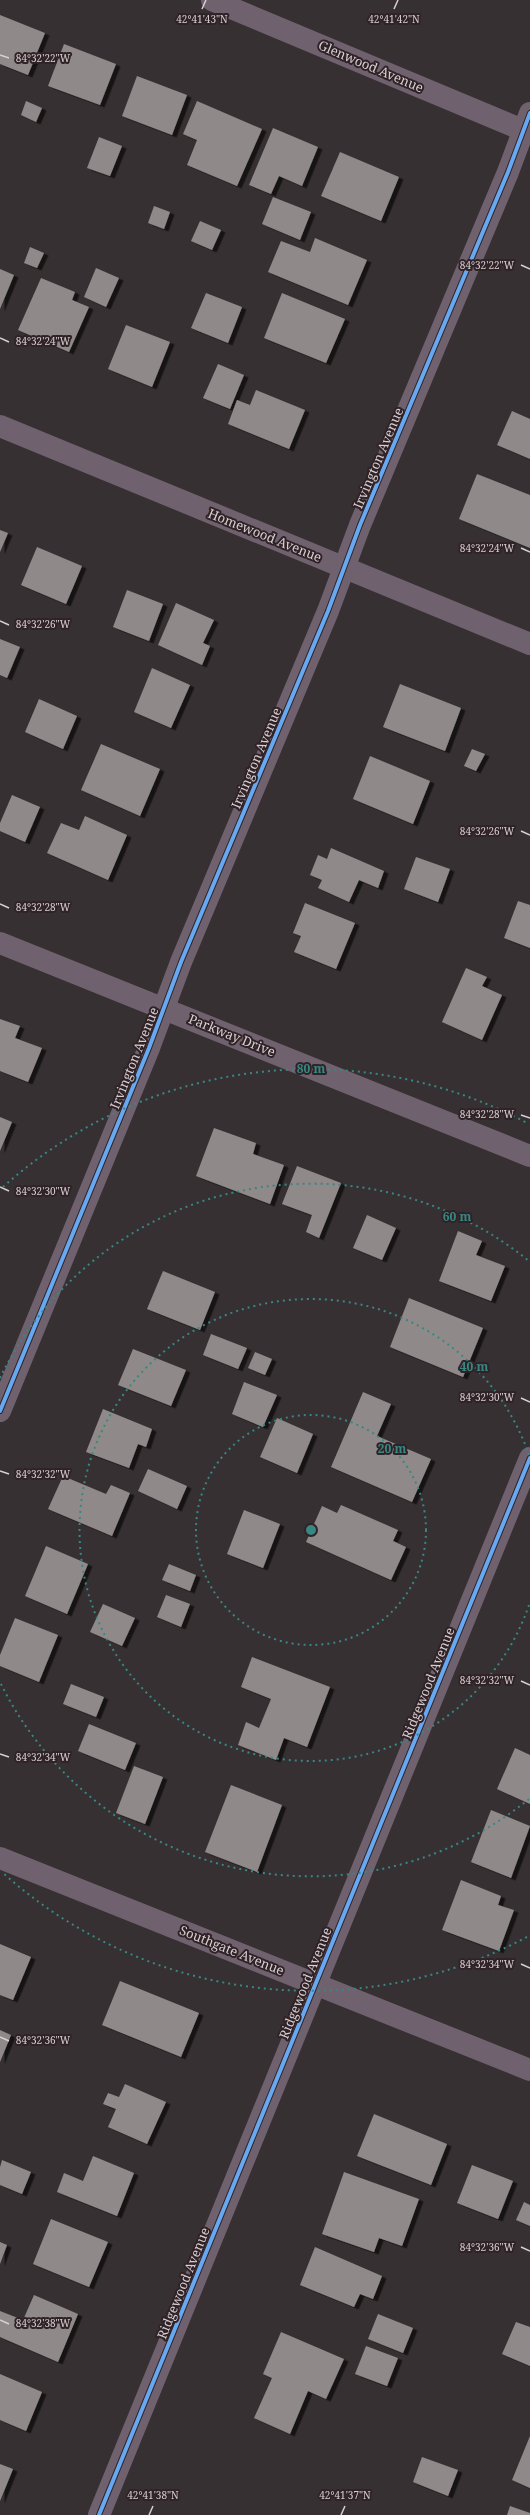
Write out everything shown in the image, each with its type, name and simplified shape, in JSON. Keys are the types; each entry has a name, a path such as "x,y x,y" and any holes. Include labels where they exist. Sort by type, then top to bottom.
{"street":[{"name":"Glenwood Avenue","path":"212,0 528,126"},
{"name":"Irvington Avenue","path":"0,1411 164,1008 181,962 345,568 360,525 528,126"},
{"name":"Homewood Avenue","path":"0,426 530,644"},
{"name":"Parkway Drive","path":"0,943 530,1156"},
{"name":"Ridgewood Avenue","path":"99,2515 530,1458"},
{"name":"Southgate Avenue","path":"0,1858 316,1982 530,2070"}],"building":[{"path":"0,15 45,33 28,75 0,64"},
{"path":"64,44 116,64 100,105 48,86"},
{"path":"137,76 187,95 172,135 122,116"},
{"path":"26,101 42,108 36,122 21,115"},
{"path":"197,101 262,129 237,186 187,165 197,140 183,134"},
{"path":"273,128 318,147 302,186 279,176 271,194 249,185"},
{"path":"99,137 122,146 110,176 87,168"},
{"path":"340,152 399,177 381,221 321,196"},
{"path":"273,197 311,212 300,240 262,224"},
{"path":"154,206 170,212 164,229 148,223"},
{"path":"200,221 221,230 212,250 191,241"},
{"path":"315,238 367,260 348,305 268,272 281,241 310,252"},
{"path":"30,247 44,253 37,268 24,263"},
{"path":"96,268 119,278 106,307 84,297"},
{"path":"0,269 14,275 0,309"},
{"path":"41,278 75,292 72,300 89,307 69,352 18,330"},
{"path":"206,293 242,307 228,343 191,328"},
{"path":"282,293 345,319 326,363 264,338"},
{"path":"126,325 170,342 152,387 108,369"},
{"path":"218,364 244,375 230,409 203,398"},
{"path":"256,390 305,410 289,449 228,424 237,400 250,405"},
{"path":"512,411 530,419 530,459 497,445"},
{"path":"477,474 530,495 530,548 459,519"},
{"path":"0,530 8,533 0,552"},
{"path":"37,547 82,566 66,604 21,585"},
{"path":"127,590 163,604 149,641 113,627"},
{"path":"176,603 214,620 203,643 210,646 202,665 158,645"},
{"path":"0,639 20,647 7,678 0,675"},
{"path":"152,668 190,685 171,728 134,712"},
{"path":"400,684 461,708 445,751 383,727"},
{"path":"39,699 77,716 63,749 25,732"},
{"path":"101,744 160,769 140,816 81,790"},
{"path":"472,749 485,754 476,771 464,766"},
{"path":"370,756 430,781 413,824 353,799"},
{"path":"12,795 40,807 25,842 0,831 0,823"},
{"path":"85,816 127,835 108,880 47,853 61,823 79,830"},
{"path":"331,848 384,871 378,888 359,880 349,902 318,888 322,880 310,875 318,855 327,859"},
{"path":"416,857 450,869 438,902 404,889"},
{"path":"518,901 530,905 530,948 504,938"},
{"path":"305,903 355,923 336,969 294,952 301,936 293,933"},
{"path":"466,968 487,977 482,986 502,995 482,1040 442,1022"},
{"path":"0,1019 20,1026 15,1038 42,1048 28,1082 0,1071"},
{"path":"0,1117 12,1122 0,1151"},
{"path":"214,1128 256,1143 253,1154 284,1165 270,1204 196,1176"},
{"path":"297,1166 341,1183 319,1238 306,1232 312,1215 282,1204"},
{"path":"367,1215 396,1228 382,1260 353,1248"},
{"path":"458,1231 482,1241 476,1255 505,1266 491,1301 439,1281"},
{"path":"163,1271 215,1292 200,1330 147,1309"},
{"path":"409,1298 483,1328 463,1377 390,1347"},
{"path":"211,1334 247,1348 238,1369 203,1355"},
{"path":"133,1349 186,1370 171,1406 118,1385"},
{"path":"255,1352 272,1359 265,1375 248,1368"},
{"path":"244,1382 277,1395 263,1427 232,1414"},
{"path":"363,1392 391,1404 377,1436 431,1459 412,1502 331,1467"},
{"path":"103,1409 152,1429 146,1447 138,1444 129,1468 86,1452"},
{"path":"277,1418 313,1434 297,1473 260,1457"},
{"path":"148,1469 187,1486 177,1509 138,1491"},
{"path":"63,1476 106,1494 111,1485 130,1493 112,1536 48,1509"},
{"path":"341,1505 398,1530 393,1541 406,1547 391,1580 306,1542 322,1506 337,1513"},
{"path":"244,1510 280,1524 263,1568 227,1554"},
{"path":"46,1546 88,1564 67,1614 25,1596"},
{"path":"169,1564 196,1575 190,1591 162,1580"},
{"path":"166,1595 190,1604 181,1627 157,1617"},
{"path":"103,1604 135,1618 122,1646 90,1632"},
{"path":"15,1618 58,1635 39,1682 0,1666 0,1655"},
{"path":"252,1657 330,1687 307,1747 284,1738 276,1760 238,1745 246,1722 259,1728 271,1699 241,1687"},
{"path":"71,1684 104,1697 96,1717 63,1704"},
{"path":"89,1724 136,1743 125,1770 78,1751"},
{"path":"515,1748 530,1755 530,1804 497,1789"},
{"path":"134,1766 163,1777 145,1824 116,1813"},
{"path":"231,1785 282,1805 257,1872 205,1852"},
{"path":"491,1810 530,1826 511,1878 471,1862"},
{"path":"461,1880 501,1896 498,1905 514,1910 499,1951 442,1930"},
{"path":"0,1944 31,1957 13,2000 0,1995"},
{"path":"120,1981 199,2013 181,2057 102,2025"},
{"path":"0,2030 11,2035 0,2062"},
{"path":"125,2084 166,2102 147,2144 108,2127 116,2109 103,2104 108,2093 119,2097"},
{"path":"374,2114 447,2144 431,2185 357,2156"},
{"path":"93,2156 134,2173 117,2216 57,2192 64,2173 83,2181"},
{"path":"2,2160 31,2172 22,2194 0,2185 0,2167"},
{"path":"472,2165 513,2181 498,2219 457,2203"},
{"path":"344,2172 419,2199 402,2246 379,2238 374,2252 322,2234"},
{"path":"524,2202 530,2205 530,2226 516,2220"},
{"path":"51,2219 108,2242 89,2287 33,2264"},
{"path":"0,2242 7,2245 0,2264"},
{"path":"315,2247 382,2276 373,2299 360,2294 354,2307 300,2285"},
{"path":"34,2295 78,2314 58,2362 0,2337 0,2311 23,2320"},
{"path":"378,2314 413,2328 403,2353 368,2339"},
{"path":"516,2322 530,2327 530,2366 502,2354"},
{"path":"281,2332 344,2359 326,2399 308,2391 290,2434 254,2418 272,2378 263,2374"},
{"path":"366,2346 398,2358 387,2386 355,2374"},
{"path":"0,2374 42,2392 26,2431 0,2420"},
{"path":"530,2436 530,2488 512,2480"},
{"path":"422,2457 458,2470 448,2496 413,2482"},
{"path":"0,2464 13,2469 0,2501"},
{"path":"510,2506 530,2513 530,2515 507,2515"}],"cycle path":[{"path":"0,1411 149,1048 181,962 328,611 360,525 508,172 530,113"},
{"path":"99,2515 530,1458"}]}
